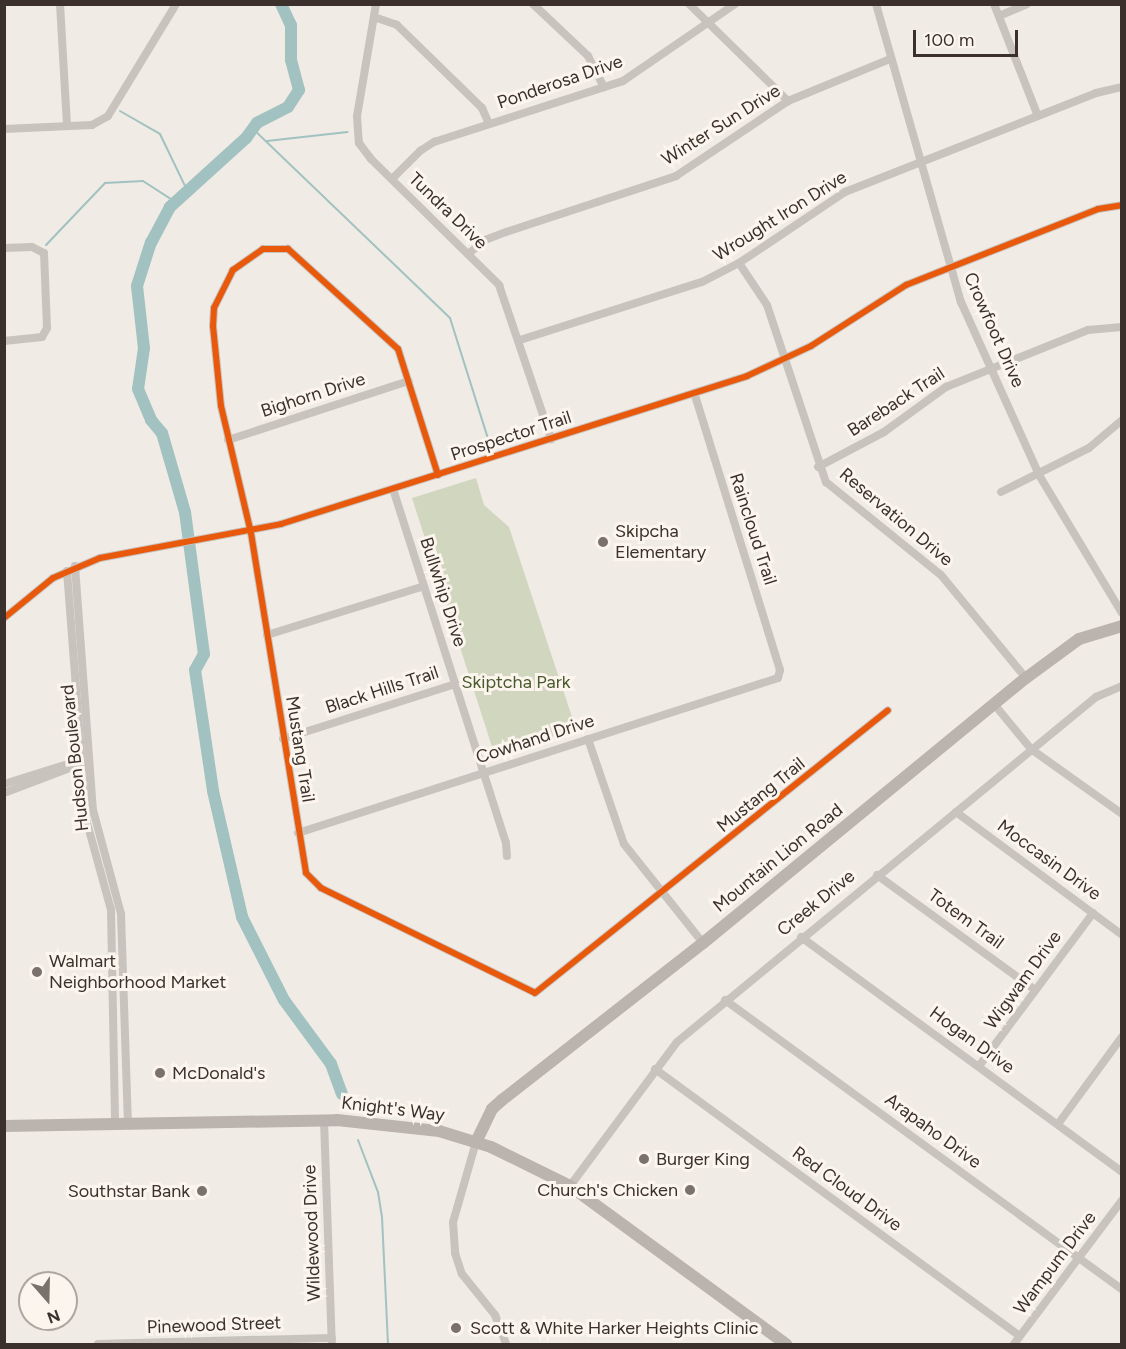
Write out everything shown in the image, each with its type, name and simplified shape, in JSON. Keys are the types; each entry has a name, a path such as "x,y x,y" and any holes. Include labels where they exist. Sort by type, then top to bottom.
{"main road":[{"name":"Mountain Lion Road","path":"476,1142 492,1109 502,1100 703,943 1026,678 1079,639 1122,627"},
{"name":"Knight's Way","path":"4,1126 324,1120 414,1127 476,1142 570,1186 786,1344"}],"street":[{"path":"60,4 67,126"},
{"path":"4,129 92,125 108,117 176,4"},
{"name":"Tundra Drive","path":"376,4 356,132 364,152 499,285 520,340 551,439"},
{"path":"533,4 588,56 604,87"},
{"path":"689,4 789,101"},
{"name":"Ponderosa Drive","path":"392,179 420,151 489,124 604,87 634,74 735,4"},
{"name":"Crowfoot Drive","path":"876,4 890,59 923,160 949,268 1039,475 1122,613"},
{"path":"994,4 1038,116"},
{"path":"999,16 1027,4"},
{"path":"374,17 397,25 482,108 489,124"},
{"name":"Winter Sun Drive","path":"468,254 485,240 506,232 676,176 789,101 890,59"},
{"name":"Wrought Iron Drive","path":"520,340 702,282 739,263 845,192 1038,116 1122,87"},
{"name":"Prospector Trail","path":"4,618 37,589 71,568 169,545 206,541 251,532 694,393 784,360 889,293 1098,209 1122,205"},
{"path":"4,248 32,246 44,253 47,328 42,338 4,341"},
{"name":"Mustang Trail","path":"438,475 398,349 300,256 288,249 263,249 233,270 214,308 213,326 228,440 251,532 306,873 321,888 529,993 542,990 888,710"},
{"name":"Reservation Drive","path":"739,263 767,305 818,467 833,492 941,576 1026,678"},
{"name":"Bareback Trail","path":"818,467 876,437 946,387 992,366 1088,330 1122,327"},
{"name":"Bighorn Drive","path":"228,440 409,381"},
{"name":"Raincloud Trail","path":"694,393 780,674"},
{"path":"1001,492 1089,448 1122,420"},
{"name":"Bullwhip Drive","path":"393,489 484,774 507,856"},
{"name":"Hudson Boulevard","path":"71,568 82,765 97,828 120,903 117,939 118,1009 114,1060 122,1124"},
{"path":"267,635 424,586"},
{"name":"Cowhand Drive","path":"298,833 484,774 780,674"},
{"name":"Black Hills Trail","path":"283,739 455,684"},
{"name":"Creek Drive","path":"570,1186 677,1042 801,937 1096,697 1122,686"},
{"path":"994,704 1031,749 1122,814"},
{"path":"588,739 619,836 703,943"},
{"path":"4,784 68,764 82,765"},
{"path":"4,793 82,765"},
{"name":"Moccasin Drive","path":"956,812 1122,935"},
{"name":"Totem Trail","path":"877,875 1035,990"},
{"name":"Wigwam Drive","path":"979,1066 1092,913"},
{"name":"Hogan Drive","path":"801,937 1122,1172"},
{"name":"Arapaho Drive","path":"725,1000 1122,1289"},
{"name":"Hudson Boulevard","path":"118,1009 125,1059 122,1124"},
{"path":"1058,1124 1122,1037"},
{"path":"114,1060 125,1059"},
{"name":"Red Cloud Drive","path":"655,1069 1020,1336"},
{"name":"Wildewood Drive","path":"324,1120 332,1341"},
{"path":"476,1142 453,1222 455,1253 462,1274 495,1315 506,1344"},
{"name":"Wampum Drive","path":"1014,1344 1122,1200"},
{"name":"Pinewood Street","path":"98,1344 332,1341"}],"green space":[{"name":"Skiptcha Park","path":"476,478 484,505 509,527 576,729 495,756 412,498"}],"waterway":[{"path":"281,4 291,25 291,60 299,90 288,107 257,123 246,138 170,207 151,242 137,286 144,348 138,389 151,420 162,433 185,512 204,654 195,670 213,791 242,917 284,1000 331,1064 342,1094"},
{"path":"120,111 160,134 187,190"},
{"path":"253,129 450,318 490,445"},
{"path":"267,141 348,132"},
{"path":"46,245 105,183 143,181 175,202"},
{"path":"358,1140 378,1192 382,1217 388,1344"}],"cycle path":[{"path":"4,618 53,578 100,558 281,524 747,376 811,346 906,285 1098,209 1122,205"},
{"path":"438,475 398,349 288,249 263,249 233,270 214,308 213,326 221,406 251,533 306,873 321,888 535,993 888,710"}],"place":[{"name":"Skipcha Elementary","path":"603,542"},
{"name":"Walmart Neighborhood Market","path":"37,972"},
{"name":"McDonald's","path":"160,1073"},
{"name":"Burger King","path":"644,1159"},
{"name":"Church's Chicken","path":"690,1190"},
{"name":"Southstar Bank","path":"202,1191"},
{"name":"Scott & White Harker Heights Clinic","path":"456,1328"}]}
